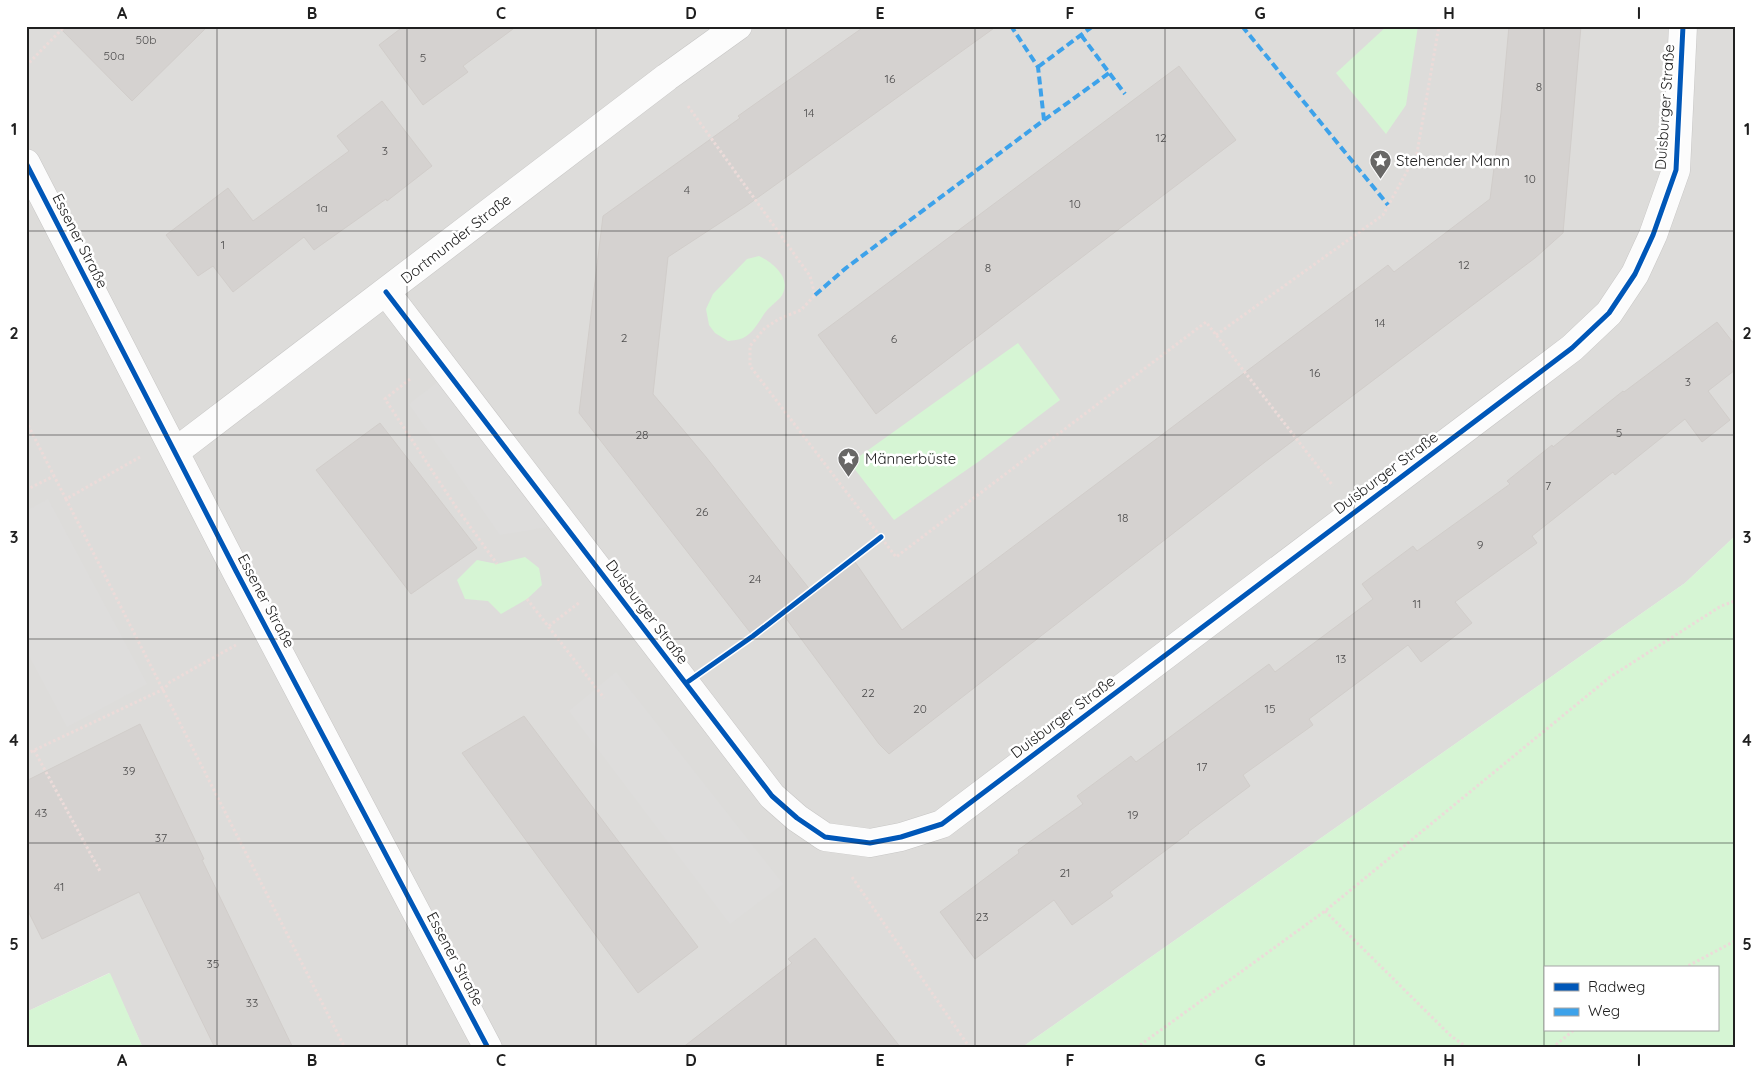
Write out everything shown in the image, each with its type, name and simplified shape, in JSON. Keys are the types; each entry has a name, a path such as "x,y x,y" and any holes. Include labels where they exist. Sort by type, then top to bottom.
{"street":[{"name":"Dortmunder Straße","path":"172,447 386,292 667,77 738,26"},
{"name":"Duisburger Straße","path":"386,292 772,796 796,818 826,837 870,842 901,837 942,824 1572,348 1609,312 1635,274 1653,235 1676,170 1683,26"},
{"name":"Essener Straße","path":"26,163 266,629 488,1048"}],"path":[{"path":"26,66 65,26"},
{"path":"1216,335 1383,215 1417,153 1439,26"},
{"path":"667,77 810,276 815,295 801,310 779,319 765,328 750,346 750,366 896,557 1206,322 1354,513"},
{"path":"414,375 385,399 456,507 497,564"},
{"path":"26,421 345,1048"},
{"path":"66,499 172,447"},
{"path":"26,490 54,476"},
{"path":"527,599 604,698"},
{"path":"1136,1048 1325,911 1610,677 1721,606 1735,601"},
{"path":"26,754 164,689 170,682 266,629"},
{"path":"34,750 101,873"},
{"path":"826,837 970,1048"},
{"path":"1325,911 1451,1036 1468,1048"},
{"path":"1688,966 1735,941"},
{"path":"1552,1048 1572,1032"}],"shaded area":[{"path":"26,26 1735,26 1735,536 1685,583 1021,1048 143,1048 109,973 26,1012"},
{"path":"443,378 554,526 500,535 409,404"},
{"path":"48,499 147,684 67,727 26,650 26,511"},
{"path":"616,672 783,884 730,924 569,711"}],"green space":[{"path":"1387,26 1418,26 1406,105 1386,134 1336,73"},
{"path":"759,256 771,263 780,273 785,285 784,291 751,332 741,339 728,341 715,333 709,325 706,309 713,294 747,259"},
{"path":"1018,343 1060,400 978,462 894,520 850,463"},
{"path":"1735,536 1735,1048 1021,1048 1685,583"},
{"path":"525,557 539,568 542,585 527,599 501,614 488,601 465,599 457,580 477,560 497,564"},
{"path":"110,973 143,1048 26,1048 26,1012"}],"building":[{"path":"58,26 208,26 132,101"},
{"path":"404,26 517,26 463,66 468,72 423,105 379,45"},
{"path":"865,26 997,26 746,206 668,257 653,394 706,457 811,591 853,559 902,630 1388,265 1394,272 1490,199 1501,113 1509,26 1581,26 1563,233 1535,258 1265,462 889,754 879,744 782,613 753,636 579,413 603,216 740,118 738,116"},
{"path":"1179,66 1236,140 876,414 818,335"},
{"path":"382,101 432,166 387,201 386,199 314,250 304,237 233,292 213,266 198,276 166,235 228,188 253,221 349,151 337,136"},
{"path":"1717,322 1735,345 1735,370 1708,391 1730,420 1702,442 1685,419 1615,475 1613,472 1532,536 1537,543 1455,602 1472,623 1421,662 1408,645 1309,719 1313,725 1243,775 1250,786 1110,892 1113,896 1072,925 1054,900 975,959 940,912 1019,853 1018,850 1083,804 1077,796 1131,756 1136,762 1269,664 1275,672 1373,599 1362,584 1413,546 1417,551 1510,484 1507,481 1552,445 1553,447 1623,391"},
{"path":"380,423 477,548 411,594 316,470"},
{"path":"524,716 698,947 638,993 462,753"},
{"path":"140,724 204,859 202,860 293,1048 215,1048 139,892 42,939 26,907 26,781"},
{"path":"815,938 901,1048 682,1048 792,963 788,959"}],"marked path":[{"path":"815,295 846,268 1044,120 1038,67 1011,26"},
{"path":"1038,67 1093,26"},
{"path":"1242,26 1388,205"},
{"path":"1081,35 1125,94"},
{"path":"1044,120 1109,73"}],"cycle path":[{"path":"386,292 772,796 797,818 825,837 870,843 901,837 942,824 1572,348 1609,313 1635,274 1653,235 1676,170 1683,26"},
{"path":"26,163 236,571 488,1048"},
{"path":"686,683 753,636 881,537"}],"place":[{"name":"Stehender Mann","path":"1380,180"},
{"name":"Männerbüste","path":"849,478"}]}
